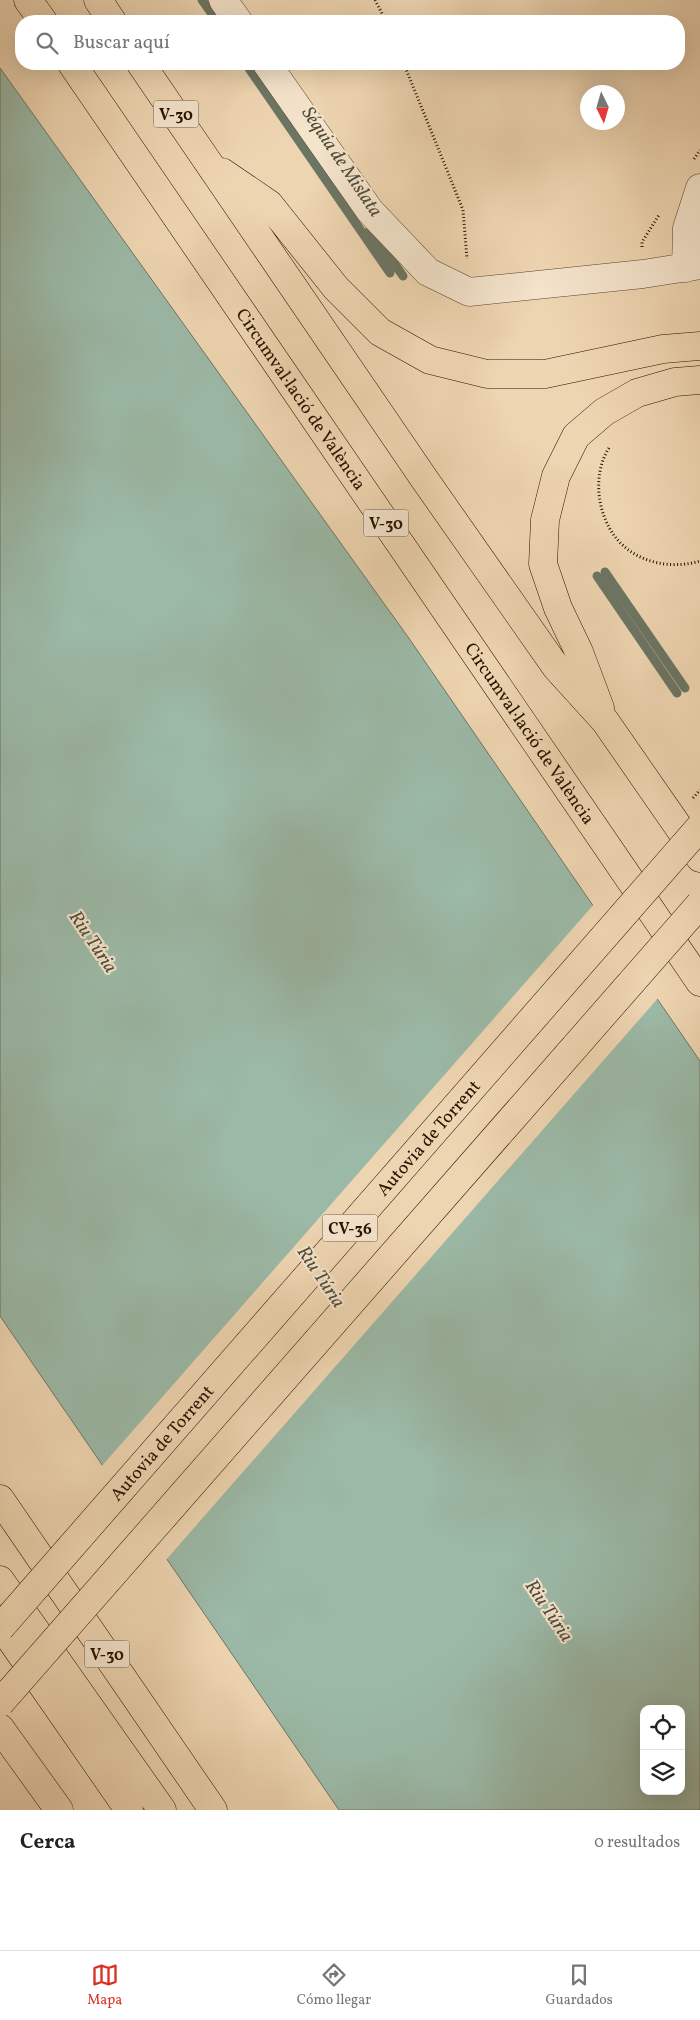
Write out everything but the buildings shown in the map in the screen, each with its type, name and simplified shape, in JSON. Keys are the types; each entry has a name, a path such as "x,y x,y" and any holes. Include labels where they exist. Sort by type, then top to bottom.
{"highway":[{"path":"28,0 39,15"},
{"path":"98,0 108,15"},
{"name":"Circumval·lació de València","path":"76,70 700,982"},
{"name":"V-30","path":"146,70 408,456 556,667 605,721 700,858"},
{"path":"210,163 268,204 336,288 380,332 430,360 487,374 545,374 663,349 700,346"},
{"path":"605,721 579,652 558,608 543,564 545,520 556,476 576,436 604,412 637,393 675,382 700,380"},
{"name":"Autovia de Torrent","path":"0,1628 700,827"},
{"name":"CV-36","path":"0,1703 700,904"},
{"name":"V-30","path":"0,1499 213,1810"},
{"path":"0,1580 162,1810"},
{"path":"0,1624 129,1810"},
{"path":"0,1728 59,1810"}],"street":[{"path":"223,0 234,15"},
{"path":"271,70 370,211 428,272 469,292 693,266 687,228 700,188"}],"path":[{"path":"375,0 383,15"},
{"path":"406,70 463,210 469,292"},
{"path":"613,444 608,449 599,469 598,490 603,514 612,531 629,551 654,562 677,565 700,561"}],"water":[{"name":"Riu Túria","path":"0,68 408,637 700,1061 700,1810 339,1810 0,1316"}],"pier":[{"path":"595,903 659,997 165,1561 101,1467"}],"waterway":[{"path":"202,0 213,15"},
{"path":"250,70 390,273"},
{"name":"Séquia de Mislata","path":"370,229 403,276"},
{"name":"Séquia de Mislata","path":"605,572 685,688"},
{"path":"597,576 677,693"}]}
